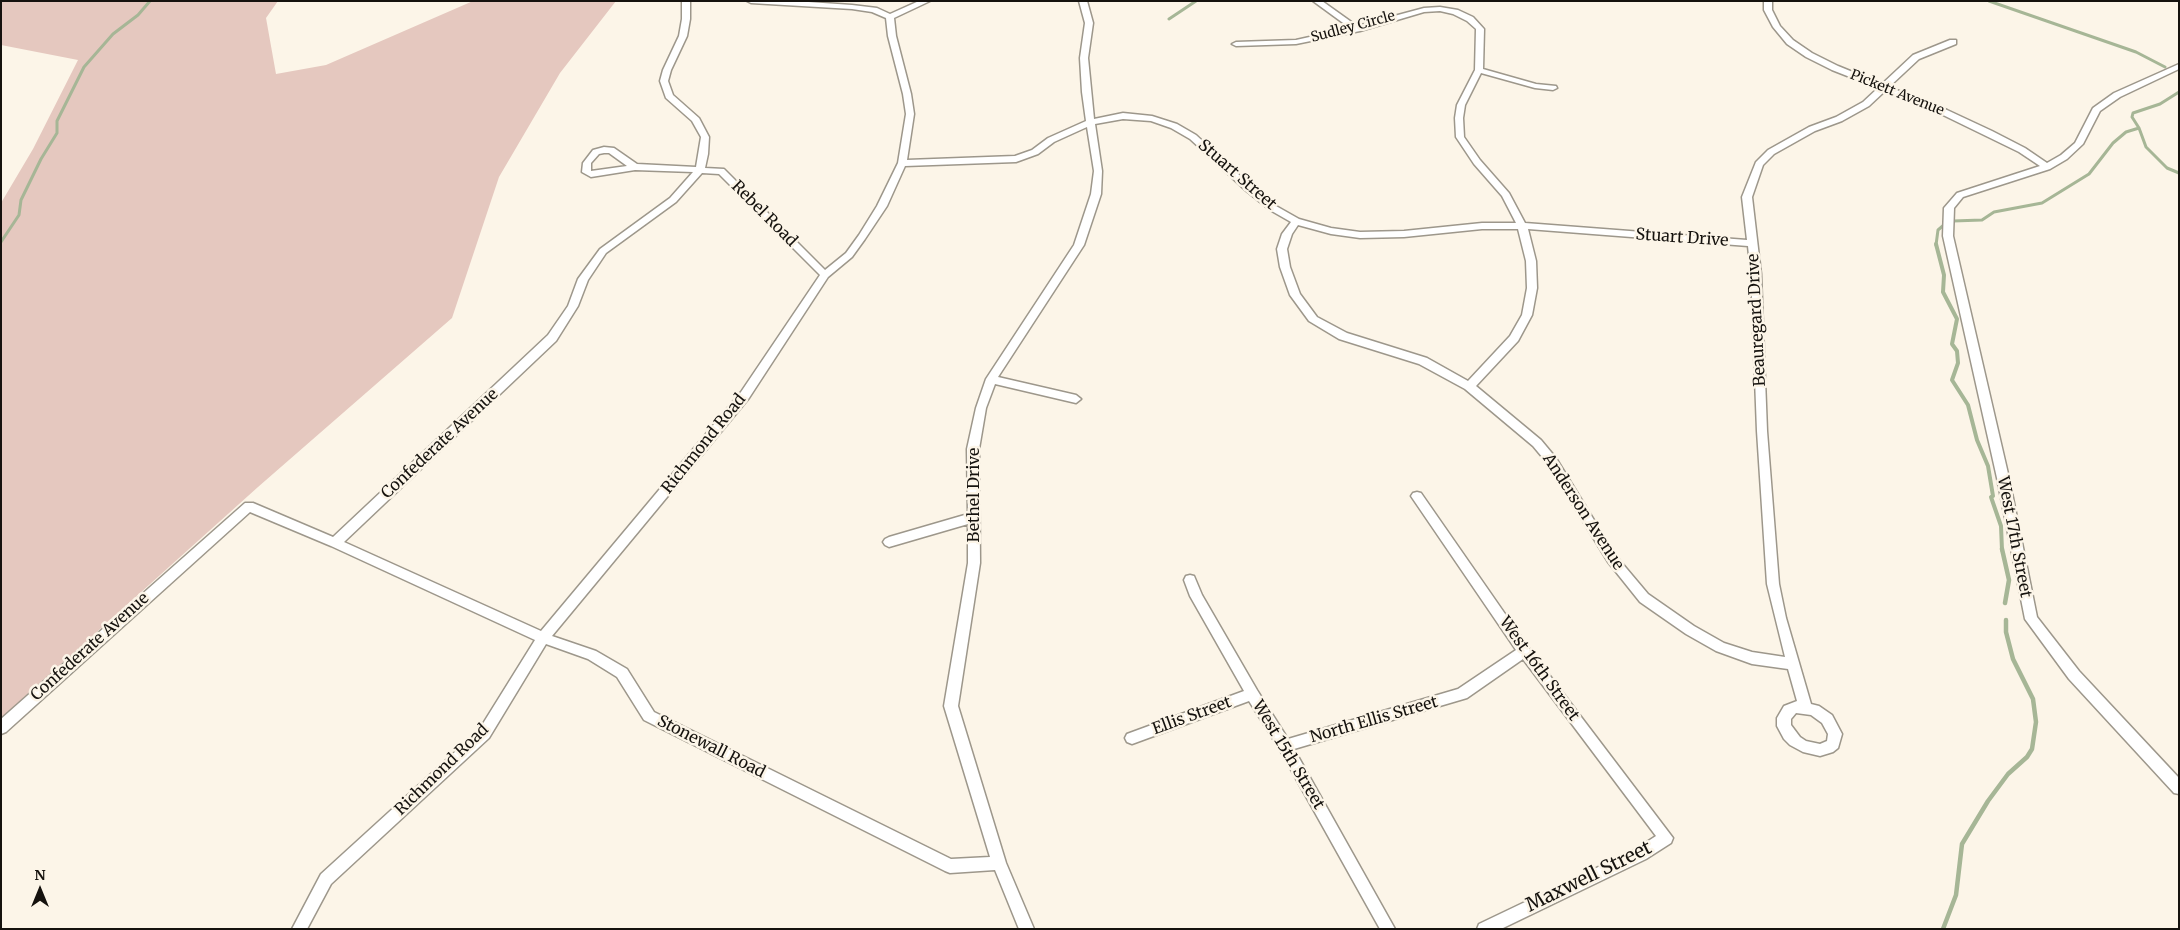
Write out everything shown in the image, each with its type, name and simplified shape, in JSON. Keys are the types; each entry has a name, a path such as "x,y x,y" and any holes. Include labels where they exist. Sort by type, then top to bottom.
{"street":[{"path":"686,1 686,19 683,36 667,70 664,81 669,96 696,120 705,137 704,154 700,170"},
{"path":"750,1 852,6 874,10 890,17 926,1"},
{"name":"Bethel Drive","path":"1027,929 999,863 951,706 974,562 973,449 981,408 991,379 1079,245 1096,194 1098,171 1089,123 1084,58 1089,23 1083,1"},
{"path":"1317,1 1357,29"},
{"name":"Pickett Avenue","path":"1768,1 1768,10 1777,27 1790,42 1809,54 1835,68 1944,112 1989,133 2022,150 2047,167"},
{"name":"Sudley Circle","path":"1236,44 1296,42 1357,29 1424,10 1440,9 1455,12 1470,19 1480,28 1479,70 1461,105 1459,118 1460,137 1477,162 1506,195 1522,226 1531,261 1532,288 1527,315 1514,338 1469,386"},
{"name":"Richmond Road","path":"299,929 326,878 484,734 542,638 744,395 825,275 849,255 862,237 882,206 902,163 910,114 907,94 892,36 890,17"},
{"name":"Beauregard Drive","path":"1805,707 1773,584 1762,431 1756,274 1748,197 1759,164 1771,152 1812,129 1853,112 1884,89 1916,57 1953,42"},
{"name":"West 17th Street","path":"2179,66 2117,95 2096,110 2079,144 2064,157 2047,167 1960,195 1949,208 1948,236 2002,478 2031,619 2074,675 2179,788"},
{"path":"1479,70 1535,86 1553,88"},
{"name":"Stuart Street","path":"902,163 1016,159 1035,152 1051,140 1089,123 1105,118 1123,116 1152,119 1174,126 1193,137 1246,187 1273,208 1296,221 1331,231 1360,235 1404,234 1482,226 1522,226 1612,232"},
{"name":"Rebel Road","path":"635,167 611,150 604,150 596,152 587,162 586,172 591,174 635,167 721,171 825,275"},
{"name":"Confederate Avenue","path":"1,728 249,506 335,543 552,338 573,306 583,279 604,251 673,200 700,170"},
{"name":"Anderson Avenue","path":"1296,221 1287,234 1282,249 1285,267 1295,295 1314,319 1343,336 1423,361 1469,386 1537,443 1552,461 1612,559 1644,598 1690,630 1720,647 1752,658 1793,664"},
{"name":"Stuart Drive","path":"1612,232 1752,243"},
{"path":"991,379 1076,399"},
{"name":"West 16th Street","path":"1417,496 1524,651 1666,838"},
{"path":"889,542 975,517"},
{"name":"Stonewall Road","path":"335,543 542,638 592,655 622,673 649,716 950,866 999,863"},
{"name":"West 15th Street","path":"1190,580 1196,596 1252,694 1285,746 1388,929"},
{"name":"North Ellis Street","path":"1285,746 1462,694 1524,651"},
{"name":"Ellis Street","path":"1132,738 1252,694"},
{"name":"Maxwell Street","path":"1484,929 1641,854 1666,838"}],"shaded area":[{"path":"1,1 278,1 266,18 276,74 326,65 473,1 616,1 560,73 499,177 452,318 258,487 1,718 1,203 33,149 78,60 1,45"}],"waterway":[{"path":"1,242 19,215 21,200 41,159 57,133 57,121 84,67 113,34 138,15 150,1"},
{"path":"1169,19 1196,1"},
{"path":"1989,1 2136,52 2165,67"},
{"path":"2139,128 2132,117 2133,113 2160,104 2179,92"},
{"path":"1953,221 1982,220 1994,212 2042,203 2089,174 2113,143 2126,132 2139,128"},
{"path":"2139,128 2146,147 2167,168 2179,173"},
{"path":"1936,244 1938,230 1945,224"},
{"path":"1936,244 1944,275 1943,292 1957,319 1952,344 1957,351 1958,363 1952,380 1968,405 1977,440 1988,466 1993,496 1991,497 2001,526 2002,550"},
{"path":"2002,549 2009,580 2005,603"},
{"path":"1943,929 1956,895 1962,844 1988,801 2008,774 2027,757 2032,749 2036,722 2033,699 2013,659 2006,632 2006,620"}]}
